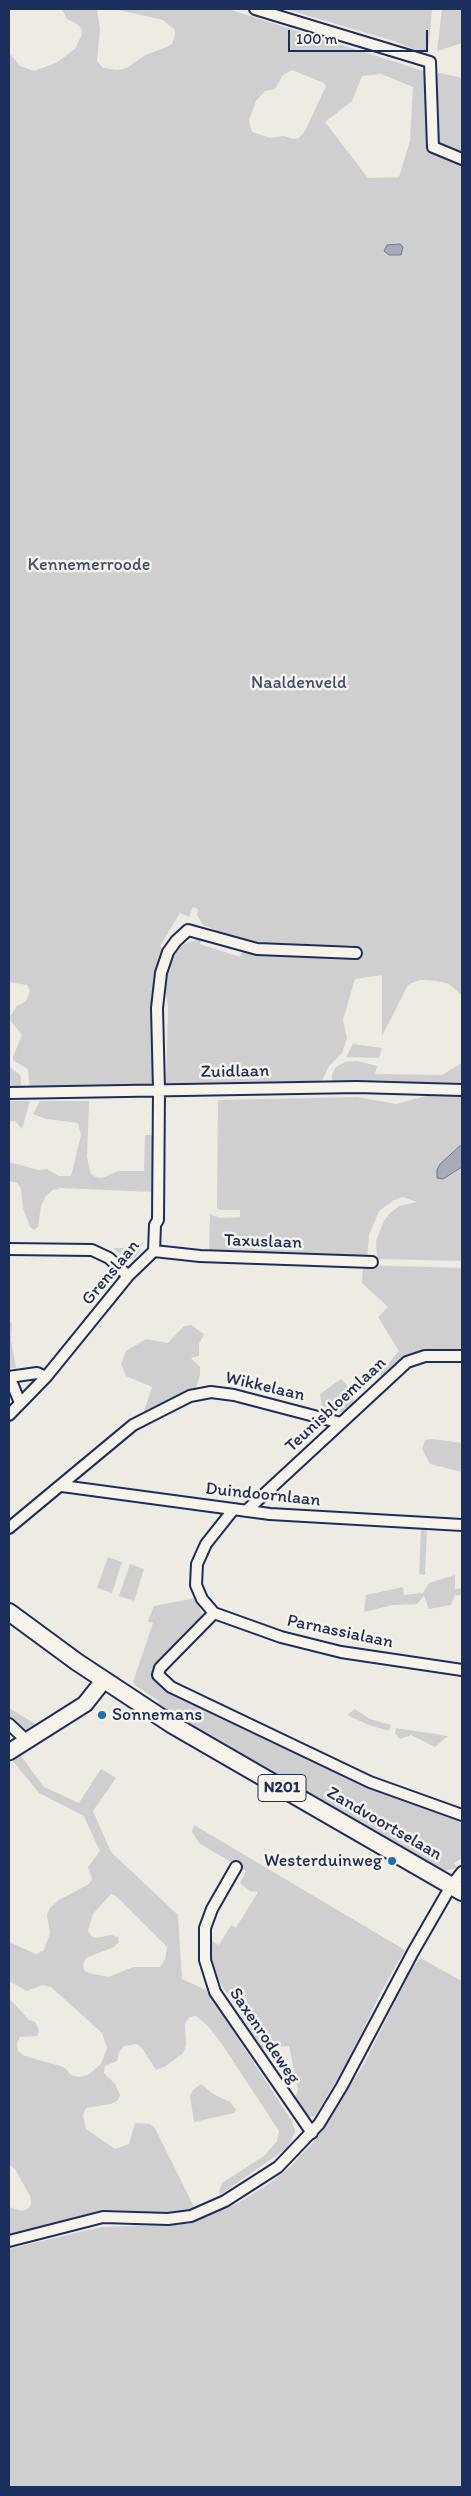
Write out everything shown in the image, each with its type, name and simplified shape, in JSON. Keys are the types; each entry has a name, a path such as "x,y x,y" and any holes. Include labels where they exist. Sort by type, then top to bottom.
{"main road":[{"name":"Zandvoortselaan","path":"9,1612 104,1680 171,1724 456,1889"}],"street":[{"path":"254,9 430,62 433,147 462,159"},
{"name":"Grenslaan","path":"9,1416 46,1376 128,1276 154,1250 155,1225 158,1220 159,1090 157,1008 161,973 168,952 188,930 257,949 356,953"},
{"name":"Zuidlaan","path":"9,1093 357,1087 462,1090"},
{"path":"9,1249 92,1250 109,1258 128,1276"},
{"name":"Taxuslaan","path":"154,1250 200,1256 372,1262"},
{"name":"Teunisbloemlaan","path":"246,1511 407,1362 425,1356 462,1356"},
{"path":"20,1403 10,1377 37,1373 46,1376"},
{"name":"Wikkelaan","path":"9,1528 62,1486 106,1446 133,1425 190,1396 211,1392 234,1395 341,1423"},
{"name":"Duindoornlaan","path":"62,1486 233,1510 291,1516 462,1525"},
{"path":"214,1613 202,1599 196,1586 197,1564 206,1544 233,1510"},
{"name":"Parnassialaan","path":"214,1613 282,1637 341,1652 462,1670"},
{"name":"Zandvoortselaan","path":"214,1613 160,1668 158,1675 171,1687 370,1782 462,1815"},
{"path":"9,1752 85,1704 104,1680"},
{"path":"9,1724 28,1741"},
{"name":"Saxenrodeweg","path":"236,1867 212,1909 203,1944 204,1960 215,1992 312,2134"},
{"path":"9,2241 103,2217 168,2219 192,2216 225,2202 252,2186 278,2167 312,2134 342,2086 413,1952 456,1889 462,1872"}],"green space":[{"path":"62,9 97,9 100,29 97,61 103,68 118,70 127,68 145,55 172,44 175,34 175,30 163,20 114,9 228,9 427,72 430,153 462,166 462,996 449,984 437,981 420,980 408,985 382,1036 382,975 355,979 343,1020 347,1038 342,1053 329,1066 321,1083 166,1087 168,1007 165,987 168,966 177,951 186,943 201,939 200,944 240,957 242,952 290,955 355,954 353,945 316,947 253,945 203,925 197,915 198,909 193,907 189,917 180,913 160,946 163,950 153,1087 30,1092 28,1069 14,1061 13,1057 22,1035 10,1020 10,1016 17,1006 26,1001 30,991 27,985 9,982 9,56 11,55 20,66 34,71 56,63 75,49 82,34 81,28 77,24 67,19","holes":["292,70 324,83 326,86 305,131 299,138 294,139 283,136 271,138 254,133 251,130 249,120 256,101 265,91 275,89 283,75","381,74 413,87 410,141 399,177 368,178 325,122 352,101 362,76"]},
{"path":"285,9 432,9 428,53 426,55 394,41"},
{"path":"442,9 462,9 462,43 437,51"},
{"path":"437,74 462,78 462,154 437,143"},
{"path":"353,1044 382,1048 379,1058 346,1057"},
{"path":"357,1061 377,1066 375,1074 442,1075 462,1063 462,1085 332,1083 332,1074 336,1067 345,1062"},
{"path":"9,1066 21,1076 21,1093 9,1093"},
{"path":"426,1096 462,1096 462,1144 440,1164 453,1174 462,1167 462,1261 377,1259 376,1241 384,1221 399,1206 417,1202 403,1197 394,1200 379,1211 369,1235 367,1259 209,1254 210,1214 219,1218 240,1217 240,1210 220,1210 217,1208 218,1100 357,1097 396,1104"},
{"path":"9,1101 30,1101 22,1129 15,1121 9,1121"},
{"path":"40,1101 89,1101 87,1157 91,1174 96,1177 102,1178 118,1171 144,1171 145,1135 155,1135 153,1192 61,1188 53,1190 46,1196 41,1206 38,1227 34,1230 30,1227 23,1208 21,1189 17,1183 9,1181 9,1162 39,1170 47,1169 59,1176 71,1176 81,1135 78,1123 46,1119 33,1114"},
{"path":"144,1242 137,1256 127,1263 120,1259 122,1256 113,1248 133,1248"},
{"path":"363,1265 462,1268 462,1352 431,1352 384,1377 379,1375 399,1351 378,1317 388,1307 362,1283"},
{"path":"9,1323 12,1323 11,1340 16,1368 9,1368"},
{"path":"191,1325 204,1334 199,1344 199,1356 191,1358 200,1367 200,1375 195,1391 142,1417 152,1387 126,1376 121,1364 126,1351 146,1339 168,1343 184,1326"},
{"path":"341,1379 348,1386 356,1407 350,1411 323,1414 320,1394"},
{"path":"432,1439 462,1443 462,1472 430,1464 422,1449 425,1440"},
{"path":"421,1529 427,1530 425,1575 419,1574"},
{"path":"108,1557 122,1562 112,1593 97,1588"},
{"path":"130,1564 144,1569 134,1601 119,1596"},
{"path":"455,1575 455,1589 462,1588 462,1595 455,1595 451,1605 429,1609 424,1596 417,1604 393,1605 364,1612 366,1595 403,1587 404,1595 423,1593 429,1583"},
{"path":"196,1598 204,1619 155,1676 158,1682 165,1688 462,1819 462,1858 454,1863 457,1868 444,1871 409,1854 176,1718 157,1706 159,1701 136,1686 133,1682 153,1623 148,1621 154,1606"},
{"path":"9,1708 39,1726 27,1733 9,1720"},
{"path":"355,1709 370,1719 391,1725 389,1731 369,1725 347,1715"},
{"path":"396,1728 448,1736 435,1747 411,1735 400,1739 395,1733"},
{"path":"21,1756 44,1787 79,1803 101,1769 116,1778 93,1811 111,1852 178,1915 182,1979 206,1990 292,2121 295,2132 287,2148 220,2195 219,2191 222,2183 264,2156 277,2141 279,2131 222,2044 208,2026 196,2016 190,2017 185,2023 186,2045 183,2053 166,2066 156,2070 142,2048 137,2044 124,2046 119,2052 117,2061 105,2066 104,2073 115,2084 120,2095 118,2100 111,2104 86,2108 83,2115 86,2129 115,2149 129,2144 135,2123 150,2124 155,2128 196,2211 157,2215 107,2212 83,2216 9,2236 9,2207 22,2211 29,2208 31,2198 15,2169 9,2164 9,1998 29,2020 35,2022 39,2030 37,2036 20,2037 17,2043 18,2051 25,2056 64,2067 71,2075 79,2077 88,2075 101,2064 107,2048 102,2033 51,1987 43,1985 27,1991 9,1981 9,1942 36,1954 44,1950 50,1933 47,1915 50,1908 59,1900 89,1884 92,1879 88,1867 100,1851 84,1816 39,1793 13,1761","holes":["111,1894 116,1896 167,1947 165,1959 160,1967 133,1967 109,1977 88,1973 84,1970 83,1966 86,1958 114,1947 119,1942 118,1937 111,1935 96,1938 91,1936 88,1930 93,1914"]},
{"path":"194,1825 405,1950 382,1990 345,2067 314,2117 308,2116 295,2099 298,2089 289,2046 262,2048 212,1970 212,1941 219,1945 231,1925 236,1928 258,1892 250,1891 240,1883 246,1871 199,1843 192,1832"},
{"path":"420,1958 462,1981 462,2487 9,2487 9,2249 101,2227 188,2224 238,2203 267,2185 290,2167 318,2137 364,2064 412,1968"},
{"path":"201,2084 215,2095 230,2102 236,2110 234,2113 194,2122 190,2096 193,2090"}],"shaded area":[{"path":"400,244 403,247 401,255 389,255 384,251 387,245"},
{"path":"462,1144 462,1167 443,1179 437,1178 437,1170 440,1164"}],"place":[{"name":"Sonnemans","path":"102,1715"},
{"name":"Westerduinweg","path":"392,1861"}],"park label":[{"name":"Kennemerroode","path":"89,565"},
{"name":"Naaldenveld","path":"299,683"}]}
